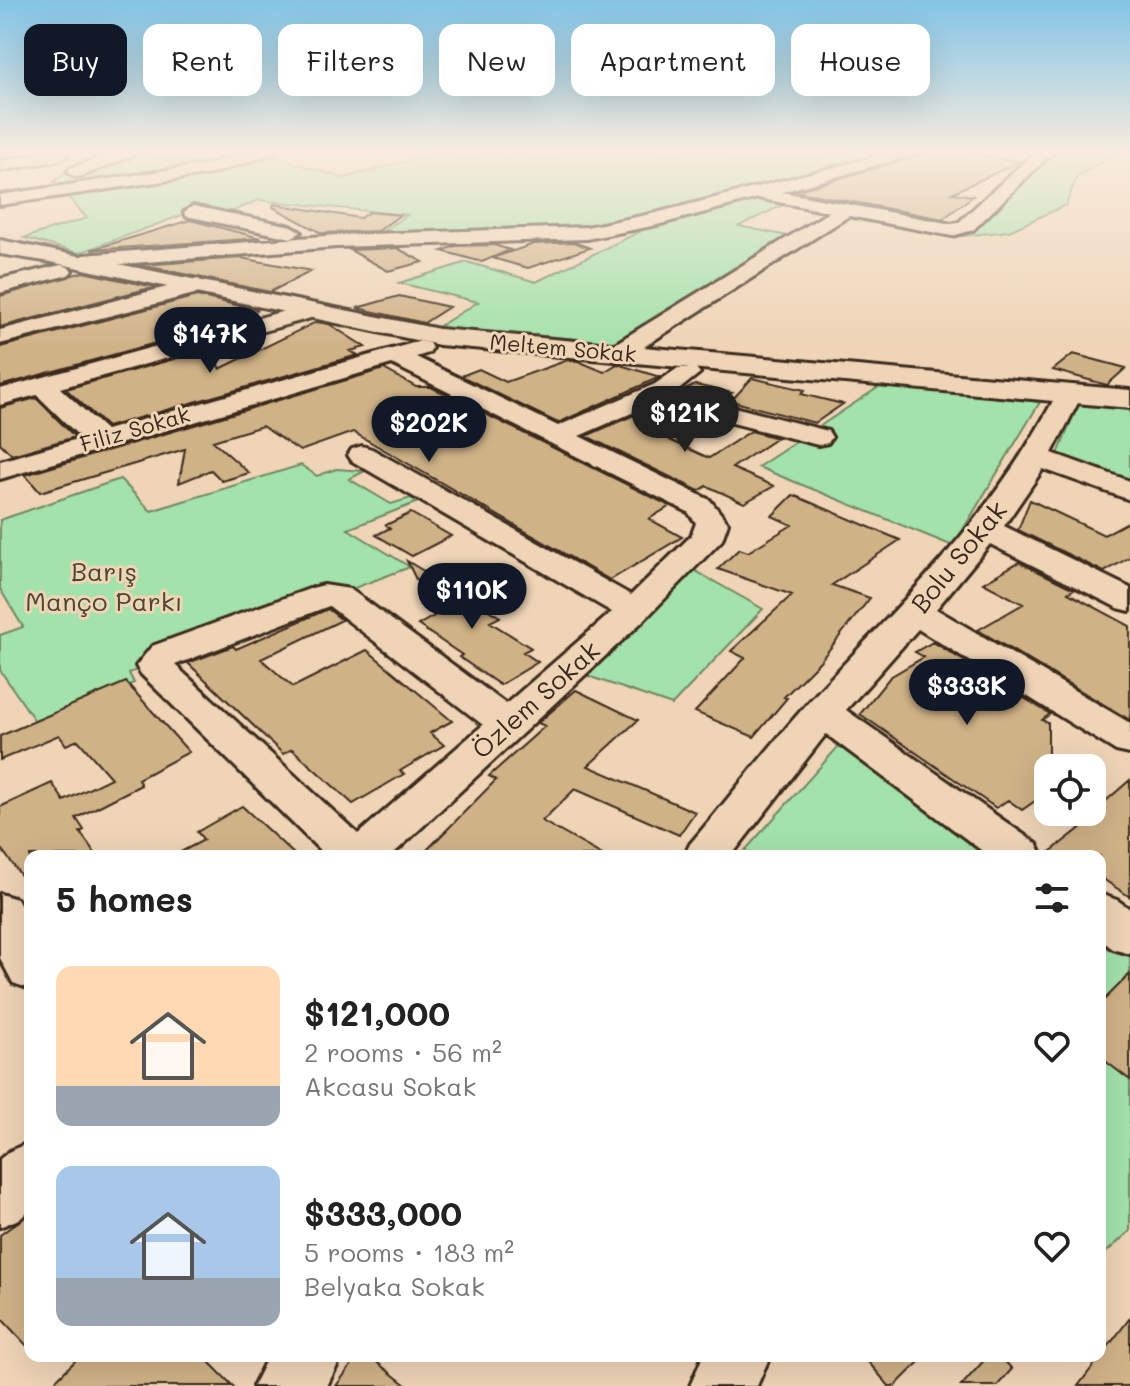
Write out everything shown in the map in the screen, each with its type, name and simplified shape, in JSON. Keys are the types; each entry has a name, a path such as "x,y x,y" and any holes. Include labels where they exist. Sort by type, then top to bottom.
{"main road":[{"name":"Meltem Sokak","path":"0,238 65,262"},
{"name":"Meltem Sokak","path":"0,247 310,311 403,346 458,339 1130,399"}],"street":[{"path":"216,217 337,241"},
{"path":"0,262 48,266 65,262 337,241 587,233 657,217"},
{"path":"617,353 835,217"},
{"path":"873,217 937,229 960,229 974,217"},
{"path":"0,286 65,262"},
{"path":"0,337 198,286"},
{"path":"0,397 310,311"},
{"path":"403,346 559,435 653,394 687,373"},
{"name":"Filiz Sokak","path":"0,470 403,346"},
{"path":"42,386 99,439"},
{"name":"Bolu Sokak","path":"711,850 822,712 915,612 986,529 1036,457 1070,393"},
{"path":"653,394 818,437"},
{"name":"Özlem Sokak","path":"369,850 634,611 706,540 712,523 699,506 559,435"},
{"path":"362,455 634,611"},
{"path":"1036,457 1130,491"},
{"path":"986,529 1130,601"},
{"path":"348,850 154,666 165,654 324,595 338,596 508,725"},
{"path":"915,612 1130,741"},
{"path":"822,712 1013,850"},
{"path":"0,912 24,958"},
{"path":"0,1198 24,1176"},
{"path":"286,1386 305,1362"},
{"path":"723,1386 735,1362"}],"green space":[{"path":"178,217 79,253 24,238 87,218"},
{"path":"404,217 758,217 739,226 812,241 649,345 438,327 478,302 399,283 467,262 536,282 641,231 377,235"},
{"path":"984,217 1040,217 1009,231 963,236"},
{"path":"882,385 1040,402 953,546 758,467"},
{"path":"1079,401 1130,406 1130,487 1057,457"},
{"name":"Barış Manço Parkı","path":"301,465 317,476 336,469 365,471 349,479 391,504 411,498 418,502 348,529 410,567 129,673 134,683 35,721 0,670 0,635 23,627 0,589 0,520 120,479 151,511"},
{"path":"692,569 763,609 672,705 588,676"},
{"path":"846,738 993,850 745,850"},
{"path":"1106,935 1130,953 1130,1231 1106,1253"}],"building":[{"path":"291,217 398,217 378,231 321,233"},
{"path":"190,220 261,238 91,250"},
{"path":"573,242 590,248 528,268 492,258 534,244"},
{"path":"494,245 510,250 482,262 442,251 455,246"},
{"path":"397,248 423,262 388,271 350,250"},
{"path":"241,258 312,271 270,292 141,265"},
{"path":"83,272 154,287 0,327 0,296"},
{"path":"197,296 257,310 239,320 0,386 0,347"},
{"path":"399,296 449,307 424,323 357,308"},
{"path":"316,322 329,324 365,347 350,351 358,355 107,427 66,389 210,349 220,369"},
{"path":"1073,354 1126,368 1107,385 1053,370"},
{"path":"568,360 604,372 617,364 660,377 558,423 461,376 479,369 506,382"},
{"path":"384,369 416,387 431,387 670,506 649,519 682,537 610,580 353,432 300,451 262,426 213,441 249,473 222,481 211,470 179,483 185,449 40,492 25,475"},
{"path":"752,378 805,390 801,394 843,404 815,423 731,401"},
{"path":"695,385 732,393 718,400 683,391"},
{"path":"36,398 75,437 12,455 0,443 0,408"},
{"path":"655,406 689,415 654,433 709,458 751,431 777,438 732,468 774,486 744,503 707,486 699,491 586,436"},
{"path":"793,495 900,540 832,585 870,598 820,661 784,697 787,698 754,737 695,712 745,658 731,651 792,595 718,569 739,549 748,552 792,525 772,516"},
{"path":"1030,500 1104,535 1130,521 1130,557 1104,572 1018,530"},
{"path":"411,513 451,536 412,556 376,535 390,528 386,525"},
{"path":"407,561 500,617 490,622 531,648 523,652 538,662 500,685 459,657 462,655 418,625 434,616"},
{"path":"1019,562 1074,589 1068,593 1130,626 1130,720 978,630 1023,604 983,583"},
{"path":"328,609 342,620 261,659 293,687 367,650 452,721 430,733 444,745 400,771 404,774 353,804 292,749 283,754 188,663 233,646 236,649"},
{"path":"933,642 1050,714 1042,720 1048,723 1048,754 1034,754 1034,802 1022,810 1008,800 996,808 860,714 890,677 924,657 915,652"},
{"path":"126,682 189,752 138,779 141,785 76,818 84,830 80,832 93,850 24,850 24,880 0,847 0,807 52,783 64,801 111,778 78,740 66,745 59,735 0,760 0,736"},
{"path":"576,690 638,720 588,766 695,812 679,835 575,789 542,821 593,850 427,850 496,780 489,776 545,726 538,723"},
{"path":"1130,780 1130,897 1106,881 1106,850 1052,850 1083,826 1106,826 1106,801"},
{"path":"242,806 290,850 185,850 204,840 197,832"},
{"path":"1130,974 1130,1080 1106,1062 1106,998"},
{"path":"24,1217 24,1343 0,1317 0,1235"},
{"path":"1130,1318 1130,1386 1078,1386 1096,1362 1106,1362 1106,1349"},
{"path":"74,1362 209,1362 233,1386 50,1386"},
{"path":"354,1362 377,1362 407,1386 336,1386"},
{"path":"868,1362 919,1362 895,1386 889,1386"},
{"path":"983,1362 1006,1362 1012,1369 997,1386 961,1386"}]}
